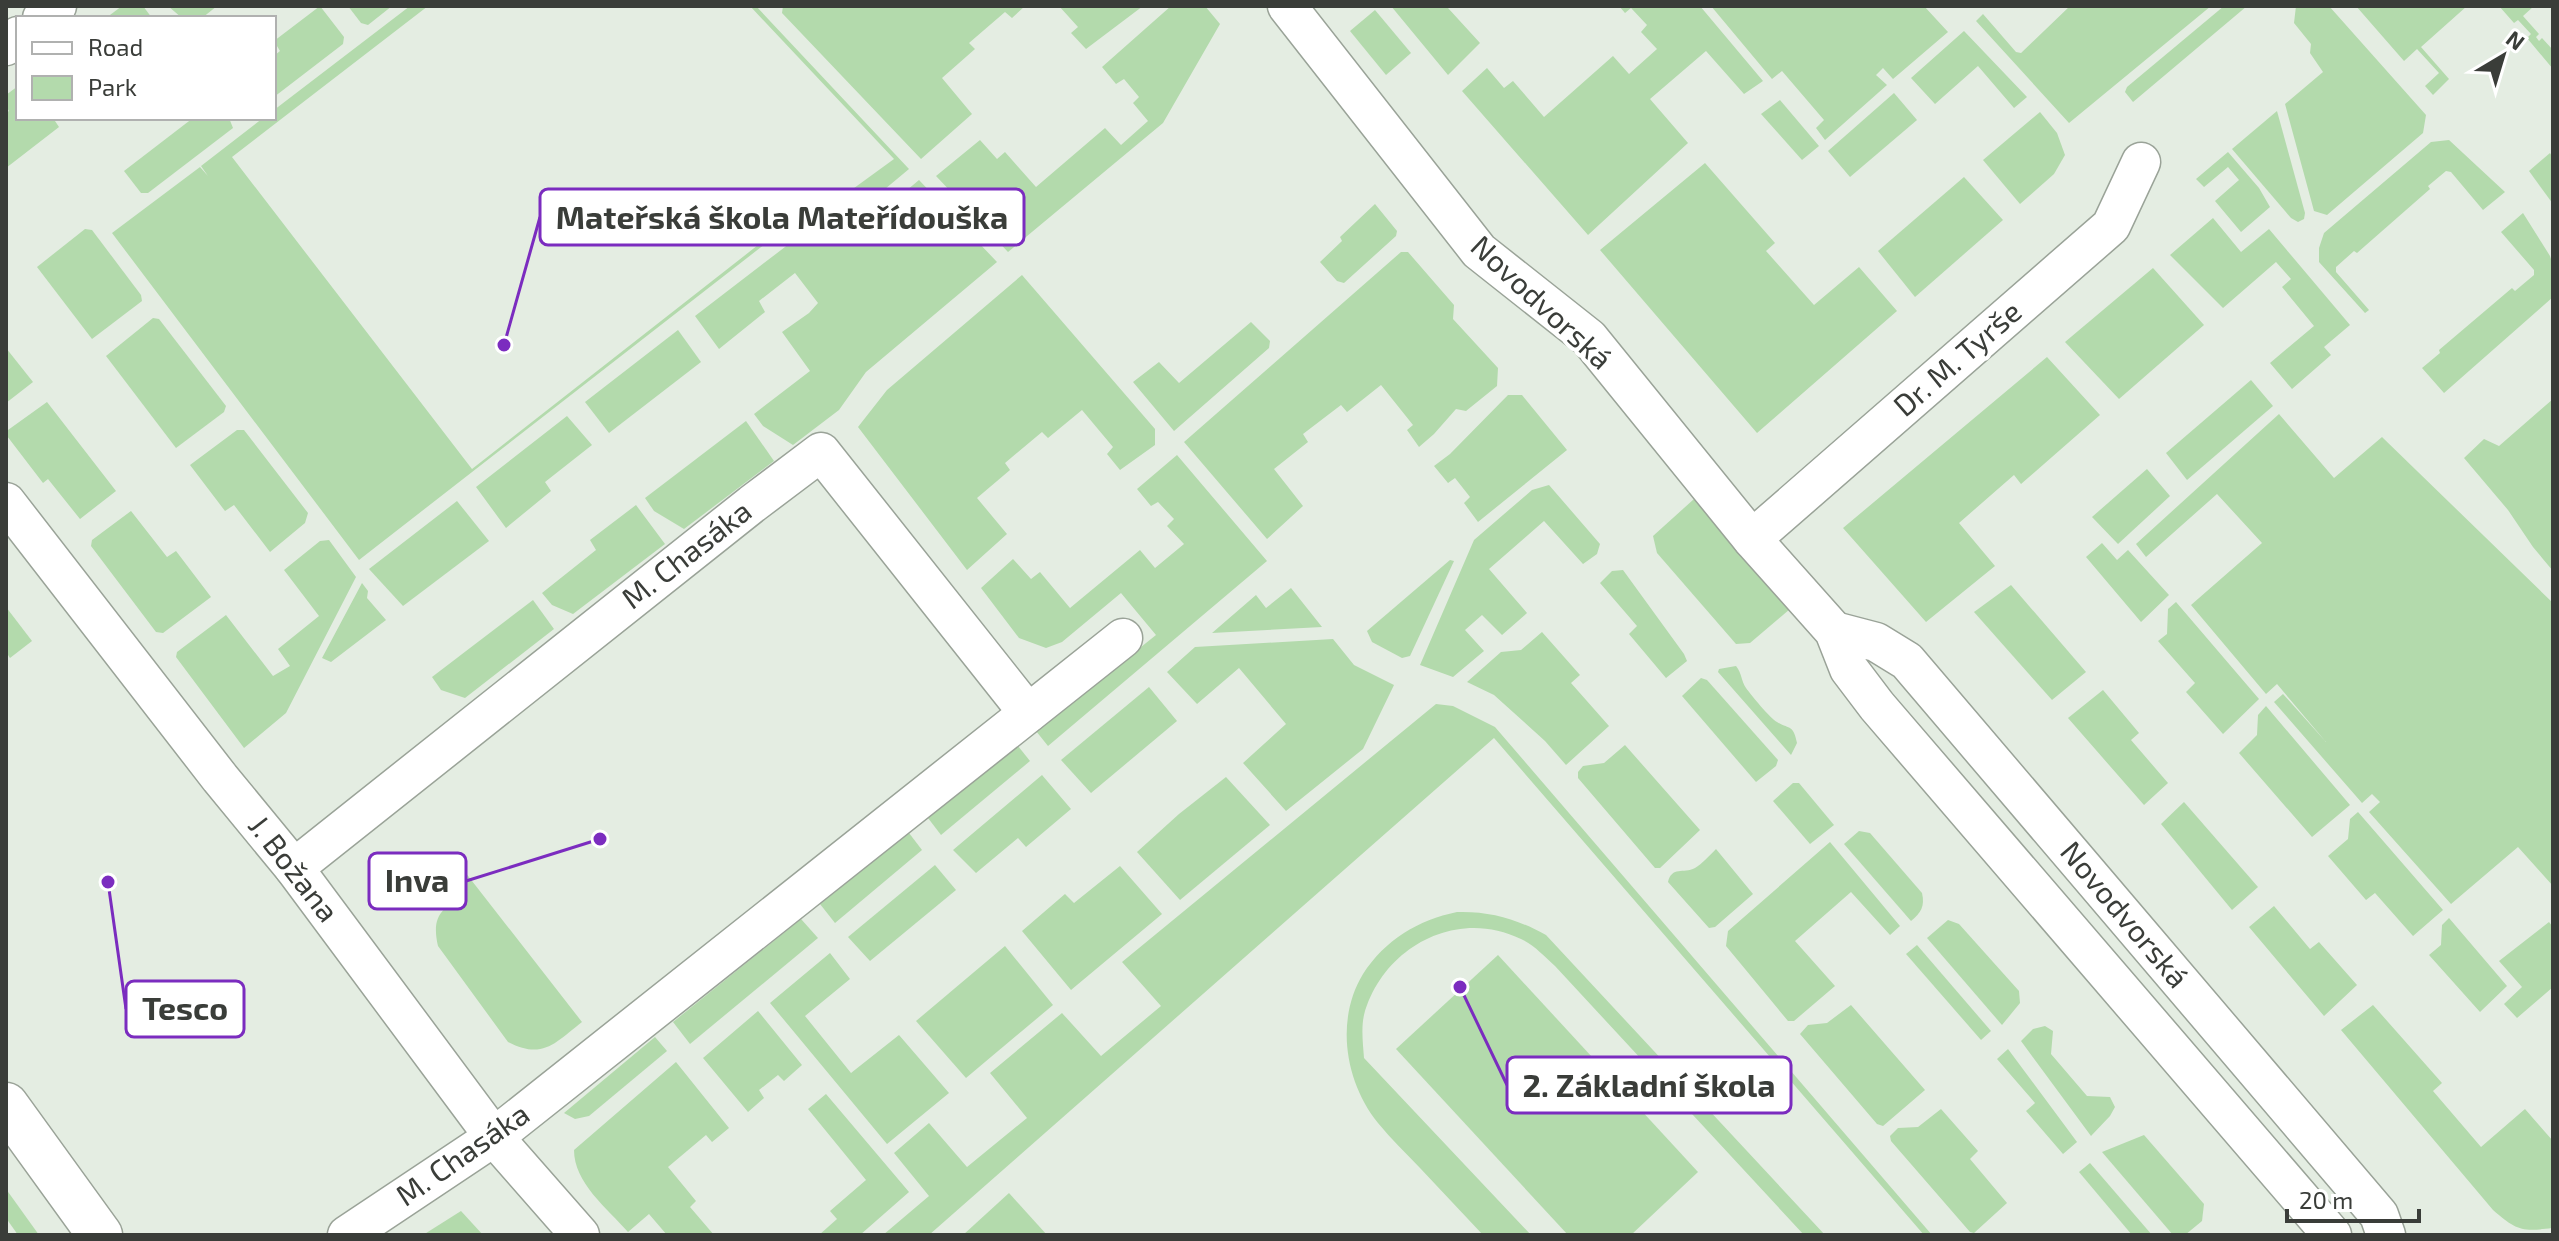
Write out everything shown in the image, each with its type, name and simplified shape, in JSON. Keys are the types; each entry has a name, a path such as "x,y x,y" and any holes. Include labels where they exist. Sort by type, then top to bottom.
{"main road":[{"path":"6,1105 100,1235"}],"street":[{"name":"Novodvorská","path":"1287,6 1479,251 1589,338 1752,539 1834,631 1849,669 1877,706 2332,1235"},
{"name":"Dr. M. Tyrše","path":"1752,539 2111,226 2141,162"},
{"name":"M. Chasáka","path":"294,868 821,452 1028,713"},
{"name":"J. Božana","path":"6,502 220,778 294,868 494,1137 580,1235"},
{"name":"Novodvorská","path":"1834,631 1876,642 1907,661 2379,1215 2386,1235"},
{"name":"M. Chasáka","path":"347,1235 494,1137 1123,638"}],"green space":[{"path":"122,6 143,6 150,16 109,16"},
{"path":"168,6 217,6 204,16 180,16"},
{"path":"320,6 344,37 343,44 276,95 276,54 280,51 276,39"},
{"path":"348,6 392,6 368,25 361,23"},
{"path":"410,6 428,6 232,157 472,469 790,220 817,215 894,159 750,6 756,6 909,169 843,224 792,223 359,560 112,233 200,167 208,176 201,166 260,120 276,120 276,108"},
{"path":"783,6 1025,6 1012,18 1005,12 969,43 975,49 942,78 972,114 921,159 782,13"},
{"path":"1059,6 1143,6 1086,49 1071,33 1078,27"},
{"path":"1171,6 1205,6 1220,24 1163,123 1008,252 936,176 980,140 997,159 1005,152 1036,187 1105,128 1121,145 1148,121 1133,103 1139,97 1124,79 1116,84 1102,67"},
{"path":"1391,6 1450,6 1448,8 1480,43 1448,75"},
{"path":"1619,6 1700,6 1763,81 1744,94 1706,51 1650,99 1688,143 1588,235 1462,91 1487,68 1504,88 1513,81 1544,117 1613,56 1629,74 1657,49 1641,32 1647,25 1631,8 1625,13"},
{"path":"1711,6 1924,6 1948,32 1893,79 1883,68 1876,75 1887,85 1825,140 1816,128 1824,120 1782,71 1772,79"},
{"path":"2070,6 2211,6 2069,123 1976,21 1983,14 2016,52 2021,53"},
{"path":"2224,6 2247,6 2133,102 2125,92 2127,87"},
{"path":"2296,6 2329,6 2426,115 2423,133 2327,215 2314,211 2285,104 2323,72 2310,53 2311,44 2294,23"},
{"path":"2356,6 2467,6 2421,47 2449,79 2433,95 2425,86 2439,73 2417,49 2404,61"},
{"path":"2499,6 2534,6 2523,16 2539,34 2536,37 2539,41 2542,38 2553,50 2553,69 2527,38 2531,34 2518,20 2514,23"},
{"path":"1375,10 1411,53 1386,75 1350,31"},
{"path":"1964,31 2027,97 2014,108 1978,66 1935,104 1911,78"},
{"path":"16,88 16,120 54,120 59,127 6,168 6,113 9,111 6,95"},
{"path":"1894,93 1917,120 1850,177 1828,151"},
{"path":"1780,100 1819,146 1802,160 1761,114"},
{"path":"2277,111 2305,213 2304,219 2298,222 2291,218 2232,149"},
{"path":"2040,112 2057,133 2065,155 2054,174 2020,204 1983,160"},
{"path":"190,120 230,120 233,128 148,193 141,193 124,171"},
{"path":"2449,140 2505,192 2483,210 2451,172 2446,171 2428,186 2430,189 2357,253 2354,251 2336,267 2336,272 2369,310 2365,313 2319,262 2324,233 2431,142"},
{"path":"2228,152 2259,188 2270,207 2241,232 2215,201 2239,180 2228,167 2204,187 2196,179"},
{"path":"2550,153 2553,158 2553,204 2529,171"},
{"path":"1705,163 1775,243 1766,251 1814,305 1859,267 1897,311 1757,433 1600,250"},
{"path":"1964,177 2003,220 1915,297 1878,251"},
{"path":"919,180 997,262 866,372 839,410 793,445 763,426 754,414 810,371 782,332 818,303 795,273 759,301 765,312 719,349 695,316 798,237 845,242"},
{"path":"1375,204 1397,231 1396,236 1344,283 1337,281 1320,262 1342,241 1340,237"},
{"path":"2523,213 2550,256 2553,297 2444,393 2422,368 2512,288 2515,291 2534,275 2534,270 2501,232"},
{"path":"2213,218 2241,252 2269,229 2350,325 2324,347 2331,355 2292,389 2270,363 2314,326 2282,287 2291,279 2276,262 2223,308 2170,255"},
{"path":"85,229 92,230 141,295 142,301 92,339 37,267"},
{"path":"1401,252 1408,252 1454,305 1453,319 1498,368 1497,386 1466,411 1456,409 1419,447 1407,430 1413,425 1381,385 1347,412 1341,405 1303,434 1308,442 1274,469 1303,506 1267,539 1184,442"},
{"path":"2153,268 2204,325 2119,399 2065,342"},
{"path":"1022,275 1155,429 1155,445 1120,470 1107,454 1113,447 1082,410 1048,438 1042,432 1005,463 1010,470 977,498 1007,534 967,570 858,427 887,390"},
{"path":"153,318 159,319 226,406 224,412 176,448 106,356"},
{"path":"1251,322 1270,341 1269,348 1174,431 1133,382 1159,362 1179,383"},
{"path":"678,330 701,362 609,433 585,402"},
{"path":"6,348 33,382 6,403"},
{"path":"2047,357 2100,415 2021,484 2014,475 1959,523 1995,566 1926,622 1843,528"},
{"path":"2251,380 2273,406 2187,480 2166,453"},
{"path":"1508,395 1522,395 1567,450 1478,522 1464,503 1470,497 1455,478 1448,483 1434,466 1450,454"},
{"path":"2553,399 2553,571 2464,458 2484,439 2499,446"},
{"path":"47,402 116,491 80,519 48,479 43,483 7,436 8,430"},
{"path":"2279,414 2334,478 2382,437 2553,603 2553,886 2518,847 2451,904 2369,812 2380,802 2372,794 2362,803 2274,702 2283,694 2326,742 2277,684 2266,694 2191,605 2262,543 2217,494 2146,557 2136,544"},
{"path":"567,416 592,445 545,482 551,491 506,528 476,487"},
{"path":"746,421 774,461 684,529 654,511 645,498"},
{"path":"237,430 244,430 308,513 305,523 270,552 234,505 225,511 190,465"},
{"path":"1177,455 1267,561 1048,746 1036,731 1156,635 1121,593 1062,642 1046,648 1019,638 981,588 1013,559 1031,579 1040,572 1070,608 1140,550 1155,568 1184,544 1167,526 1174,519 1158,502 1151,506 1137,489"},
{"path":"2147,469 2170,496 2118,544 2092,517"},
{"path":"1549,485 1600,544 1597,554 1583,564 1544,521 1489,569 1527,613 1502,635 1482,615 1465,630 1484,651 1453,677 1420,665 1474,540 1532,490"},
{"path":"1694,499 1790,609 1750,643 1736,644 1657,553 1653,536"},
{"path":"457,501 489,541 403,606 369,569"},
{"path":"636,505 665,544 573,614 552,605 542,593 596,550 590,540"},
{"path":"131,511 167,557 176,551 211,597 163,633 156,632 91,546 92,540"},
{"path":"329,540 356,577 286,713 244,748 176,657 177,652 226,615 273,676 290,666 278,649 319,616 284,570 320,541"},
{"path":"2102,543 2117,560 2128,550 2169,595 2141,622 2086,557"},
{"path":"1450,560 1454,561 1410,656 1402,658 1372,642 1367,631"},
{"path":"1623,570 1687,661 1666,678 1629,634 1637,626 1600,583 1612,571"},
{"path":"362,583 368,591 367,598 386,620 331,662 322,658"},
{"path":"2011,585 2086,672 2052,700 1974,612"},
{"path":"1291,588 1322,627 1212,633 1256,595 1266,608"},
{"path":"533,600 554,629 465,698 441,690 432,677"},
{"path":"2176,602 2259,699 2223,734 2186,692 2195,683 2158,641 2167,634 2168,609"},
{"path":"6,607 32,641 10,658 6,652"},
{"path":"1542,632 1580,675 1571,683 1609,726 1566,765 1545,741 1494,695 1467,682 1501,652 1521,650"},
{"path":"1333,639 1354,665 1394,685 1363,749 1286,811 1243,763 1286,724 1239,668 1197,704 1167,672 1195,647"},
{"path":"1736,666 1746,688 1761,706 1792,730 1797,743 1791,755 1718,672 1719,669"},
{"path":"1701,678 1707,680 1778,760 1776,766 1756,782 1682,696"},
{"path":"1149,687 1177,721 1091,793 1061,760"},
{"path":"2103,690 2139,733 2131,740 2168,783 2144,805 2068,718"},
{"path":"1436,704 1453,706 1495,727 1932,1235 1924,1235 1494,738 929,1235 883,1235 929,1196 894,1153 929,1123 967,1167 1027,1118 990,1073 1062,1013 1101,1056 1161,1006 1122,962"},
{"path":"2266,706 2350,805 2312,837 2239,753 2257,735 2258,715"},
{"path":"1625,745 1700,830 1660,868 1655,868 1578,778 1583,766 1604,763"},
{"path":"1018,746 1030,761 941,835 928,818"},
{"path":"1042,775 1071,809 1026,847 1018,838 976,873 953,850"},
{"path":"1226,777 1270,825 1180,900 1137,852"},
{"path":"1793,783 1799,783 1834,825 1810,844 1773,801"},
{"path":"2184,802 2258,887 2232,910 2161,824"},
{"path":"2358,812 2443,910 2413,936 2375,893 2366,900 2328,856 2348,839 2350,819"},
{"path":"1859,831 1870,833 1922,893 1921,909 1911,921 1844,844"},
{"path":"909,833 922,850 835,923 820,904"},
{"path":"1830,842 1900,926 1890,935 1851,892 1795,941 1835,986 1794,1021 1788,1021 1726,946 1728,931"},
{"path":"1716,849 1753,894 1715,927 1709,928 1668,882 1672,874 1695,868"},
{"path":"458,863 582,1022 548,1047 531,1049 508,1042 438,946 436,927 440,914 465,892 448,870"},
{"path":"935,865 956,890 870,961 848,937"},
{"path":"1120,866 1162,914 1071,990 1022,931 1065,894 1074,903"},
{"path":"2274,906 2310,949 2319,942 2357,985 2324,1016 2249,927"},
{"path":"1457,912 1503,917 1546,935 1825,1235 1804,1235 1539,951 1521,939 1496,930 1472,928 1448,931 1404,953 1387,970 1373,991 1364,1015 1362,1036 1364,1058 1531,1235 1483,1235 1378,1123 1358,1089 1348,1050 1349,1011 1354,992 1372,962 1404,933 1429,920"},
{"path":"2449,918 2507,986 2480,1012 2429,955 2441,945 2442,925"},
{"path":"801,919 818,938 690,1044 673,1022"},
{"path":"1948,920 1959,924 2019,991 2020,1003 2002,1025 1927,938"},
{"path":"2549,922 2553,927 2553,987 2517,1018 2504,1004 2522,987 2499,961"},
{"path":"1917,945 1991,1031 1981,1040 1906,954"},
{"path":"1005,946 1053,1005 966,1078 916,1021"},
{"path":"830,953 850,979 805,1016 851,1073 899,1035 949,1093 887,1144 770,1003"},
{"path":"1498,955 1698,1172 1631,1235 1568,1235 1396,1049"},
{"path":"1851,1005 1925,1090 1883,1126 1877,1124 1800,1034 1808,1025 1827,1023"},
{"path":"2373,1005 2442,1083 2433,1091 2481,1147 2525,1109 2553,1141 2552,1228 2520,1228 2493,1210 2341,1030"},
{"path":"758,1011 802,1065 784,1081 778,1075 759,1090 764,1098 748,1112 703,1058"},
{"path":"2045,1026 2053,1031 2051,1054 2087,1096 2110,1097 2115,1107 2091,1136 2021,1041 2033,1029"},
{"path":"655,1037 667,1051 589,1116 575,1119 564,1113"},
{"path":"2008,1049 2077,1142 2063,1154 2026,1111 2035,1103 1997,1059"},
{"path":"676,1062 729,1128 712,1142 706,1135 668,1167 696,1201 690,1207 714,1235 667,1235 649,1214 628,1232 593,1194 575,1162 574,1150"},
{"path":"826,1094 909,1192 860,1235 819,1235 837,1219 830,1211 866,1180 808,1109"},
{"path":"1941,1109 1978,1151 1970,1159 2007,1203 1974,1233 1891,1141 1890,1136 1898,1128 1918,1127"},
{"path":"2144,1135 2204,1204 2202,1221 2185,1235 2173,1235 2102,1152"},
{"path":"2090,1163 2152,1235 2132,1235 2079,1172"},
{"path":"6,1189 39,1235 18,1235 6,1218"},
{"path":"1009,1193 1047,1235 963,1235"},
{"path":"461,1211 483,1235 423,1235"}],"place":[{"name":"Mateřská škola Mateřídouška","path":"504,345"},
{"name":"Inva","path":"600,839"},
{"name":"Tesco","path":"108,882"},
{"name":"2. Základní škola","path":"1460,987"}]}
